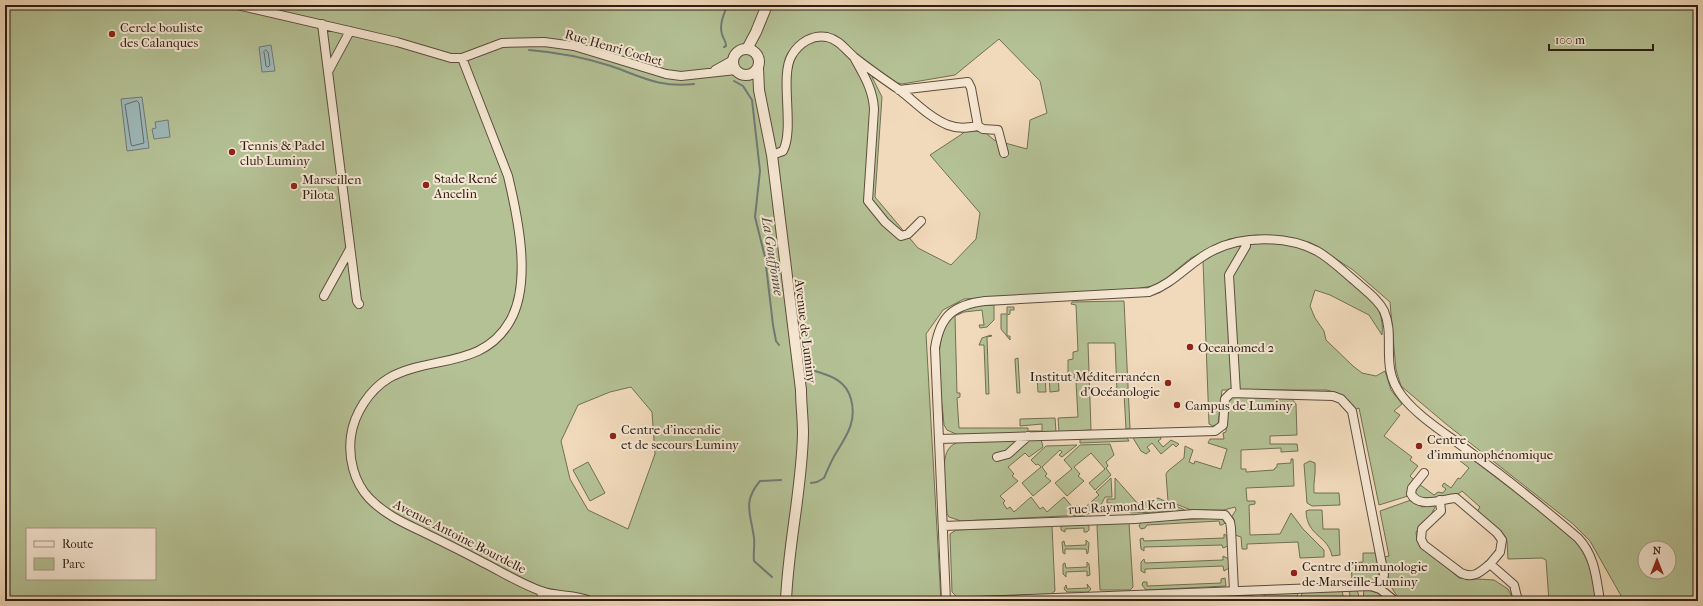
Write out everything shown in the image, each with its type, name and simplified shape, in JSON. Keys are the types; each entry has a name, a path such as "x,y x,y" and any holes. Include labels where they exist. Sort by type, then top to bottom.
{"street":[{"path":"237,5 404,43 451,58 462,58"},
{"path":"751,51 756,32 767,5"},
{"path":"322,24 330,70 357,301 360,304"},
{"path":"330,70 350,31"},
{"path":"772,155 783,151 786,146 788,65 795,50 805,40 819,37 826,37 839,42 854,57 938,120 947,125 957,128 978,126 983,129 998,130 1004,153"},
{"name":"Rue Henri Cochet","path":"462,58 502,43 544,42 574,46 666,74 680,76 714,71 735,65"},
{"path":"751,51 759,58 758,68 754,73 748,75 741,74 735,65 738,52 751,51"},
{"path":"854,57 871,88 873,98 868,201 885,222 901,236 908,234 921,221"},
{"name":"Avenue Antoine Bourdelle","path":"462,58 506,170 512,192 521,264 522,286 510,321 501,335 482,350 466,356 408,371 389,378 380,384 366,400 357,416 352,434 351,459 360,485 369,498 386,512 541,591 590,601"},
{"name":"Avenue de Luminy","path":"758,68 759,90 772,155 802,417 801,459 787,575 786,601"},
{"name":"Avenue de Luminy","path":"748,75 759,90"},
{"path":"899,90 968,82 970,84 978,126"},
{"path":"1236,393 1229,275 1246,246 1246,241"},
{"path":"946,601 934,348 937,334 942,322 950,312 963,305 985,301 1149,292 1170,282 1214,250 1246,241 1284,241 1317,251 1332,261 1379,302 1385,314 1387,327 1390,375 1402,396 1417,412 1508,480 1587,547 1592,558 1600,601"},
{"path":"324,296 350,249"},
{"path":"939,438 1215,430 1223,425 1224,398 1231,393 1324,395 1341,400 1352,411 1384,575 1380,589"},
{"path":"996,457 1008,454 1028,436"},
{"path":"1424,473 1412,488 1411,494 1413,498 1421,502 1456,498 1497,533 1502,540 1500,552 1490,564 1475,576 1468,576 1461,573 1424,545 1421,539 1422,529 1441,510 1440,500"},
{"name":"rue Raymond Kern","path":"943,526 1129,519 1194,514 1225,515 1230,522 1231,528 1234,591"},
{"path":"1490,564 1514,585 1518,601"},
{"path":"980,601 1371,586 1380,589 1395,601"},
{"path":"541,591 543,601"}],"green space":[{"path":"5,5 1698,5 1698,601 1624,601 1590,541 1573,524 1446,424 1401,386 1396,370 1390,302 1353,270 1318,247 1291,238 1256,235 1229,239 1191,258 1158,285 1129,290 964,299 943,310 926,334 941,601 5,601","holes":["999,39 1040,81 1047,113 1030,120 1027,149 994,140 973,122 962,134 930,155 980,213 976,239 951,265 918,248 875,197 882,97 872,77 902,84 955,75","631,387 652,412 655,454 628,529 588,510 570,479 561,441 578,405 610,392"]},
{"path":"1249,243 1288,245 1310,251 1359,288 1379,311 1381,317 1382,335 1369,315 1330,295 1315,290 1310,306 1315,318 1324,331 1326,340 1353,366 1362,373 1376,376 1385,371 1391,390 1402,404 1394,411 1400,415 1384,436 1412,457 1410,460 1418,466 1410,476 1414,480 1408,496 1379,505 1359,408 1354,410 1343,396 1335,393 1326,390 1222,390 1218,424 1213,426 1209,424 1203,261 1220,250"},
{"path":"1124,301 1130,429 1126,429 1124,392 1117,392 1115,343 1088,343 1091,430 1059,432 1058,418 1078,417 1076,382 1074,382 1074,374 1068,374 1068,360 1073,359 1073,352 1078,351 1076,305 1071,304 1072,302"},
{"path":"994,305 994,320 987,327 980,328 979,325 984,325 982,310 964,312 955,316 957,393 960,393 960,397 957,398 959,428 1028,428 1028,431 1042,431 1042,424 1020,426 1020,419 1055,418 1056,432 958,435 947,430 944,425 939,378 939,361 940,344 944,329 951,317 963,309 974,306"},
{"path":"1007,307 1014,307 1014,310 1010,310 1010,314 1007,315 1007,336 1010,336 1010,340 1001,329 1001,314 1007,314"},
{"path":"991,335 992,336 987,337 989,394 986,394 984,345 979,345 982,338"},
{"path":"1018,358 1020,393 1017,393 1015,359"},
{"path":"1058,374 1059,391 1050,392 1049,375"},
{"path":"1037,376 1045,376 1046,392 1038,392"},
{"path":"1232,397 1291,398 1296,404 1297,435 1270,436 1270,444 1297,444 1298,451 1281,452 1281,448 1241,450 1241,469 1246,469 1246,472 1274,470 1277,467 1277,464 1291,463 1291,459 1293,459 1294,486 1246,488 1247,501 1255,501 1255,504 1249,505 1250,535 1280,534 1291,513 1303,529 1324,550 1324,557 1300,558 1298,542 1247,544 1247,549 1242,549 1241,537 1235,535 1234,520 1232,516 1236,510 1235,507 1224,510 1191,510 1168,501 1166,474 1184,458 1185,446 1193,450 1189,462 1194,464 1195,461 1221,469 1227,449 1208,443 1210,439 1224,439 1223,433 1226,432 1227,400"},
{"path":"1160,435 1161,439 1158,441 1163,447 1171,440 1179,444 1176,447 1173,444 1161,454 1152,443 1147,447 1150,451 1146,454 1141,451 1133,438 1134,436"},
{"path":"1126,436 1129,441 1080,443 1080,437"},
{"path":"1041,439 1043,447 1029,457 1025,453 1008,467 1014,474 1012,476 1018,481 1000,496 1005,501 1003,503 1007,509 1010,507 1014,512 1031,497 1040,509 1043,507 1047,512 1064,497 1074,509 1077,505 1082,510 1099,495 1096,492 1111,478 1112,497 1105,497 1098,511 1084,515 961,521 949,517 947,514 944,463 948,450 951,446 958,442"},
{"path":"1110,444 1114,455 1106,462 1108,466 1106,468 1111,475 1095,490 1089,483 1105,469 1091,453 1074,467 1080,474 1078,476 1084,481 1067,496 1055,483 1072,469 1064,460 1080,445"},
{"path":"1077,445 1062,457 1059,455 1062,452 1060,450 1042,467 1047,474 1045,476 1051,481 1033,496 1022,483 1041,467 1038,464 1036,465 1031,460 1046,446"},
{"path":"1464,453 1574,537 1589,559 1597,601 1549,601 1546,560 1542,558 1508,559 1507,541 1504,535 1477,512 1480,507 1462,491 1457,495 1419,499 1415,492 1419,484 1434,495 1438,492 1443,493 1446,489 1442,486 1444,483 1451,488 1458,478 1460,479 1469,468 1459,460"},
{"path":"1310,461 1315,463 1314,493 1339,493 1340,505 1312,506 1307,503 1304,464"},
{"path":"588,462 605,493 590,501 573,470"},
{"path":"1115,478 1139,505 1144,501 1149,504 1158,498 1187,511 1131,513 1120,504 1107,503 1107,499 1115,499"},
{"path":"1411,500 1422,507 1436,505 1431,515 1416,532 1417,541 1459,578 1494,580 1508,589 1514,601 1403,601 1398,597 1389,581 1384,557 1389,556 1380,511"},
{"path":"1322,510 1323,529 1339,529 1340,555 1332,556 1330,549 1310,526 1307,520 1306,511"},
{"path":"1223,518 1225,523 1222,525 1220,525 1219,521 1147,525 1145,528 1141,529 1139,526 1141,522 1145,521"},
{"path":"1099,523 1129,523 1133,587 1130,590 1100,590 1097,526"},
{"path":"1086,524 1089,526 1089,530 1087,532 1084,532 1084,528 1065,529 1065,532 1061,530 1061,526"},
{"path":"1052,526 1055,591 1051,594 957,597 952,592 950,534 956,530"},
{"path":"1224,534 1227,536 1228,546 1223,548 1222,545 1144,547 1144,551 1141,549 1140,539 1143,538 1144,541 1224,538"},
{"path":"1086,540 1089,543 1087,554 1086,549 1065,549 1065,554 1063,553 1062,542 1064,541 1065,546 1086,545"},
{"path":"1363,553 1376,553 1380,572 1376,580 1371,582 1352,580 1351,563 1363,562"},
{"path":"1223,556 1229,559 1229,568 1224,571 1223,566 1145,569 1145,573 1141,571 1141,562 1144,559 1145,563 1223,560"},
{"path":"1087,562 1089,564 1090,575 1087,576 1087,571 1066,572 1066,577 1063,574 1063,564 1065,563 1066,568 1087,567"},
{"path":"1225,578 1226,586 1146,590 1142,585 1143,582 1147,582 1147,586 1221,583 1221,579"},
{"path":"1087,584 1091,589 1088,592 1067,592 1064,589 1066,585 1067,589 1088,588"},
{"path":"1357,589 1360,601 1351,601 1349,591"},
{"path":"1364,589 1378,593 1389,601 1363,601"},
{"path":"1342,590 1344,601 1300,601 1302,593 1305,591"},
{"path":"1298,591 1297,601 1268,601 1263,599 1265,593"},
{"path":"1253,595 1254,601 1216,600 1221,596"},
{"path":"1203,597 1208,601 1172,601 1176,598"}],"water":[{"path":"271,45 275,71 262,72 259,47"},
{"path":"142,97 149,148 127,151 121,99"},
{"path":"168,120 170,137 154,139 152,129 156,128 155,122"}],"waterway":[{"name":"La Gouffonne","path":"724,47 726,44 722,36 721,27 728,5"},
{"path":"529,50 591,60 651,81 682,85 694,84"},
{"name":"La Gouffonne","path":"734,81 743,86 752,100 760,171 755,217 765,257 773,325 776,341 779,345"},
{"name":"La Gouffonne","path":"811,483 817,482 824,478 850,428 853,414 851,399 846,388 833,377 815,371"},
{"name":"La Gouffonne","path":"772,577 754,561 754,541 749,502 754,488 760,481 781,480"},
{"name":"La Gouffonne","path":"798,598 801,601"}],"place":[{"name":"Cercle bouliste des Calanques","path":"112,34"},
{"name":"Tennis & Padel club Luminy","path":"232,152"},
{"name":"Stade René Ancelin","path":"426,185"},
{"name":"Marseillen Pilota","path":"294,186"},
{"name":"Oceanomed 2","path":"1190,347"},
{"name":"Institut Méditerranéen d'Océanologie","path":"1168,383"},
{"name":"Campus de Luminy","path":"1177,405"},
{"name":"Centre d’incendie et de secours Luminy","path":"613,436"},
{"name":"Centre d'immunophénomique","path":"1419,446"},
{"name":"Centre d'immunologie de Marseille-Luminy","path":"1294,573"}]}
